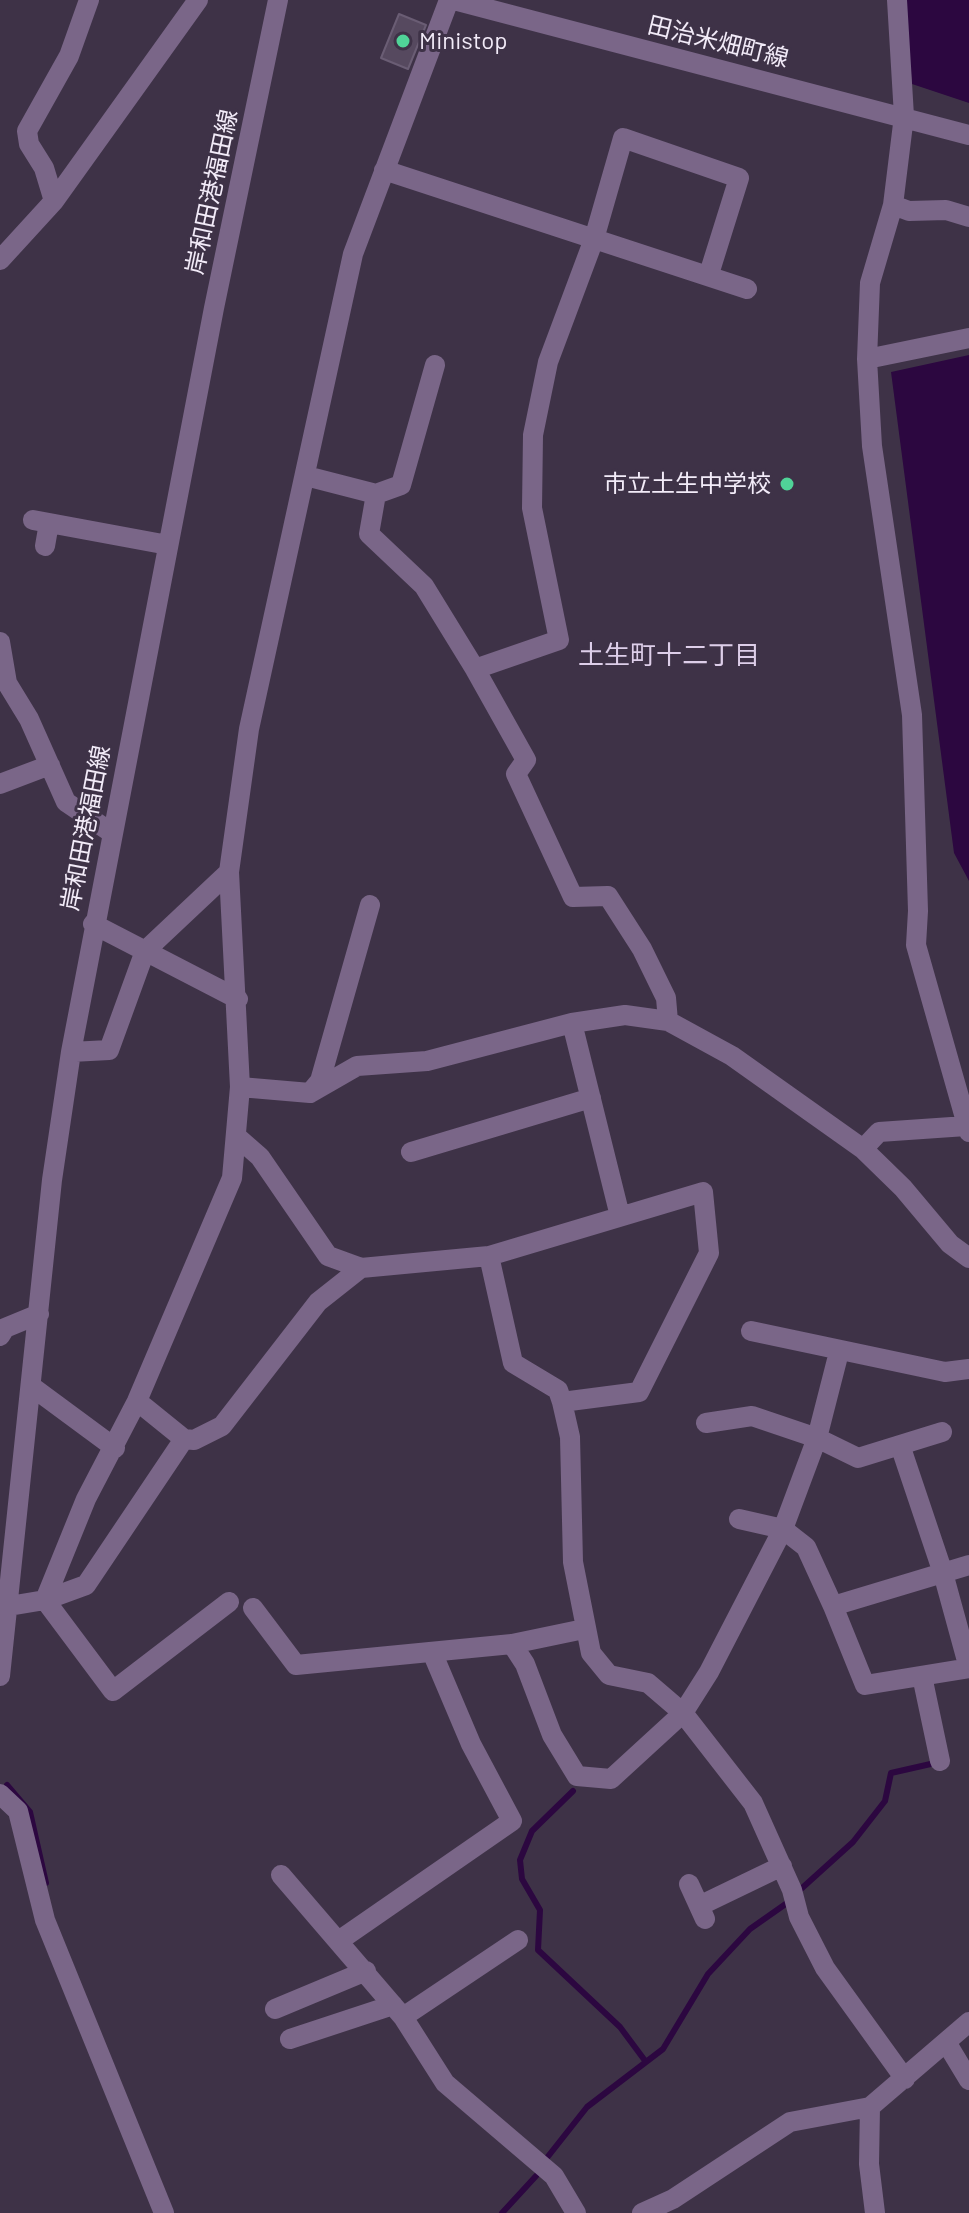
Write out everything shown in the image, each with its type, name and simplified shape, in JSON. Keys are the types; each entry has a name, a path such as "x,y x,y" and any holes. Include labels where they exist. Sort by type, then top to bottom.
{"street":[{"path":"54,201 44,168 29,144 27,131 69,56 89,0"},
{"path":"0,260 54,201 198,0"},
{"name":"岸和田港福田線","path":"0,1676 52,1180 71,1052 93,924 278,0"},
{"path":"45,1600 86,1499 137,1401 232,1178 240,1087 238,999 229,872 249,729 353,254 452,0"},
{"name":"田治米畑町線","path":"452,0 969,135"},
{"path":"863,1149 879,1132 968,1129 916,945 918,911 912,715 872,446 867,359 870,283 893,205 904,116 897,0"},
{"path":"475,669 559,640 532,508 533,435 548,362 594,239 623,138 739,178 709,274"},
{"path":"384,170 709,274 747,289"},
{"path":"893,205 909,211 946,210 969,217"},
{"path":"867,359 969,338"},
{"path":"306,476 376,494 401,485 435,365"},
{"path":"376,494 369,534 424,586 475,669 526,760 516,774 573,897 608,896 642,949 666,998 668,1021"},
{"path":"45,546 41,522 168,545"},
{"path":"0,642 7,683 29,719 66,802 112,833"},
{"path":"0,784 50,765"},
{"path":"71,1052 109,1050 145,951 229,872"},
{"path":"310,1093 320,1081 370,905"},
{"path":"93,924 238,999"},
{"path":"240,1087 310,1093 357,1066 427,1061 572,1023 625,1015 668,1021 732,1056 863,1149 903,1188 950,1244 969,1258"},
{"path":"572,1023 620,1216"},
{"path":"411,1152 591,1098"},
{"path":"236,1136 260,1157 328,1256 361,1268 489,1256 703,1192 709,1253 639,1392 562,1402"},
{"path":"489,1256 513,1363 558,1390 562,1402 570,1437 573,1562 591,1653 609,1675 648,1683 683,1713 753,1803 782,1866 799,1917 825,1968 905,2079"},
{"path":"137,1401 184,1439 194,1440 222,1426 318,1302 361,1268"},
{"path":"0,1336 5,1328 39,1314"},
{"path":"751,1331 945,1372 969,1369"},
{"path":"512,1644 525,1664 552,1735 577,1776 611,1779 683,1713 709,1672 783,1529 817,1438 839,1352"},
{"path":"31,1386 115,1448"},
{"path":"706,1423 752,1416 817,1438 858,1458 942,1432"},
{"path":"9,1606 45,1600 86,1585 184,1439"},
{"path":"739,1519 783,1529 806,1547 865,1685 969,1668 943,1573 900,1445"},
{"path":"833,1606 969,1565"},
{"path":"45,1600 113,1691 229,1602"},
{"path":"253,1608 296,1665 512,1644 584,1629"},
{"path":"340,1940 512,1821 471,1744 432,1652"},
{"path":"922,1676 940,1761"},
{"path":"0,1794 18,1811 45,1920 164,2213"},
{"path":"689,1884 702,1912 782,1866"},
{"path":"281,1875 398,2011 445,2083 554,2176 576,2213"},
{"path":"290,2039 398,2011 518,1940"},
{"path":"275,2009 366,1971"},
{"path":"642,2213 673,2199 790,2122 870,2107 969,2022"},
{"path":"946,2042 969,2080"},
{"path":"870,2107 869,2164 875,2213"}],"shaded area":[{"path":"904,0 969,0 969,103 912,84"},
{"path":"969,355 969,881 954,853 891,372"}],"building":[{"name":"Ministop","path":"399,14 426,25 408,69 381,58"}],"waterway":[{"path":"801,1889 853,1842 885,1801 891,1773 935,1763"},
{"path":"7,1785 30,1812 46,1883"},
{"path":"573,1791 532,1831 520,1860 522,1879 540,1910 538,1950 620,2027 646,2062"},
{"path":"546,2159 587,2107 663,2049 708,1974 750,1929 787,1903"},
{"path":"502,2213 536,2176"}],"place":[{"name":"Ministop","path":"403,41"},
{"name":"市立土生中学校","path":"787,484"}],"district":[{"name":"土生町十二丁目","path":"669,655"}]}
